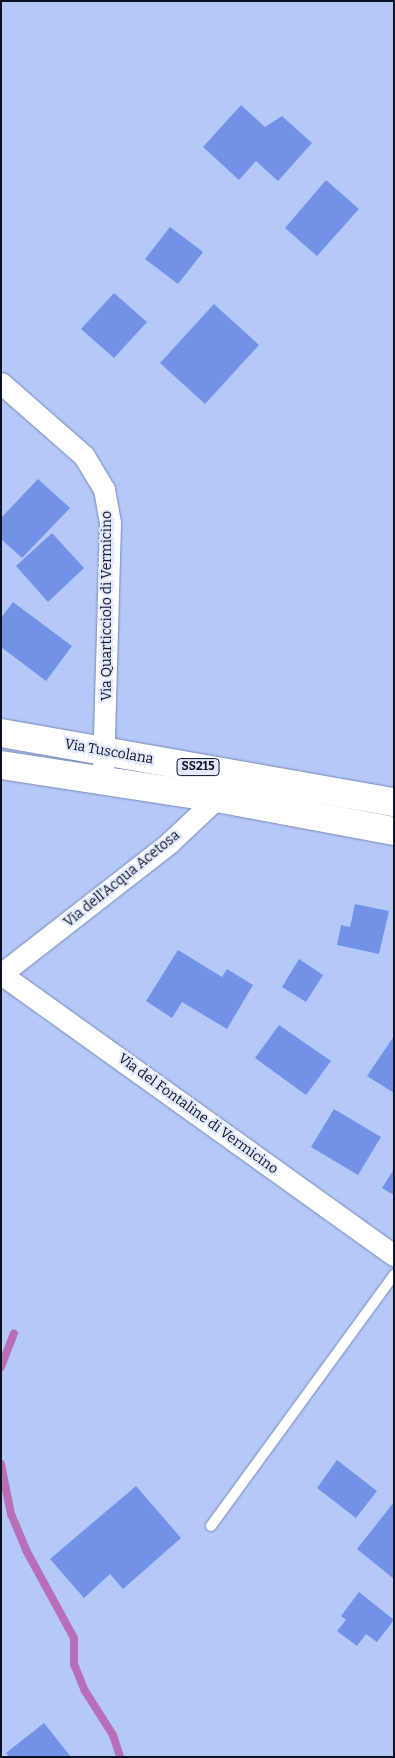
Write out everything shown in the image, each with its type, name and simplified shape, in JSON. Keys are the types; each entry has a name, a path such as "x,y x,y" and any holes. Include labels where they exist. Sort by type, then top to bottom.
{"main road":[{"name":"Via Tuscolana","path":"1,733 105,753 223,771 394,802"},
{"name":"Via Tuscolana","path":"1,765 217,798 394,831"}],"street":[{"name":"Via Quarticciolo di Vermicino","path":"1,383 84,456 104,489 110,522 104,780"},
{"path":"217,798 223,771"},
{"name":"Via dell'Acqua Acetosa","path":"1,974 169,843 217,798"},
{"name":"Via del Fontaline di Vermicino","path":"1,974 394,1256"}],"lane":[{"path":"211,1526 394,1275"}],"building":[{"path":"241,105 265,127 282,116 312,143 278,181 256,161 239,180 203,147"},
{"path":"326,180 359,209 317,256 285,228"},
{"path":"170,227 203,252 178,284 145,259"},
{"path":"114,293 147,322 114,358 81,329"},
{"path":"214,304 259,345 205,404 160,363"},
{"path":"38,479 70,508 22,558 1,539 1,518"},
{"path":"52,533 84,568 48,602 16,566"},
{"path":"13,602 72,646 46,681 1,647 1,618"},
{"path":"355,904 389,911 379,954 337,945 341,925 350,927"},
{"path":"178,950 222,977 227,969 253,985 227,1029 182,1002 172,1018 146,1001"},
{"path":"299,959 323,975 306,1002 282,987"},
{"path":"279,1025 331,1061 306,1095 255,1058"},
{"path":"394,1036 394,1093 367,1076"},
{"path":"334,1109 381,1137 358,1175 311,1147"},
{"path":"394,1169 394,1195 382,1188"},
{"path":"337,1460 377,1491 356,1518 317,1488"},
{"path":"136,1486 181,1538 123,1589 110,1574 84,1598 50,1559"},
{"path":"394,1502 394,1579 357,1549"},
{"path":"359,1592 394,1620 377,1642 366,1634 357,1646 337,1631 346,1620 341,1616"},
{"path":"44,1723 71,1757 9,1757 6,1753"}],"waterway":[{"path":"1,1367 14,1333"},
{"path":"1,1464 11,1514 26,1550 74,1638 74,1664 85,1691 113,1735 120,1757"}]}
